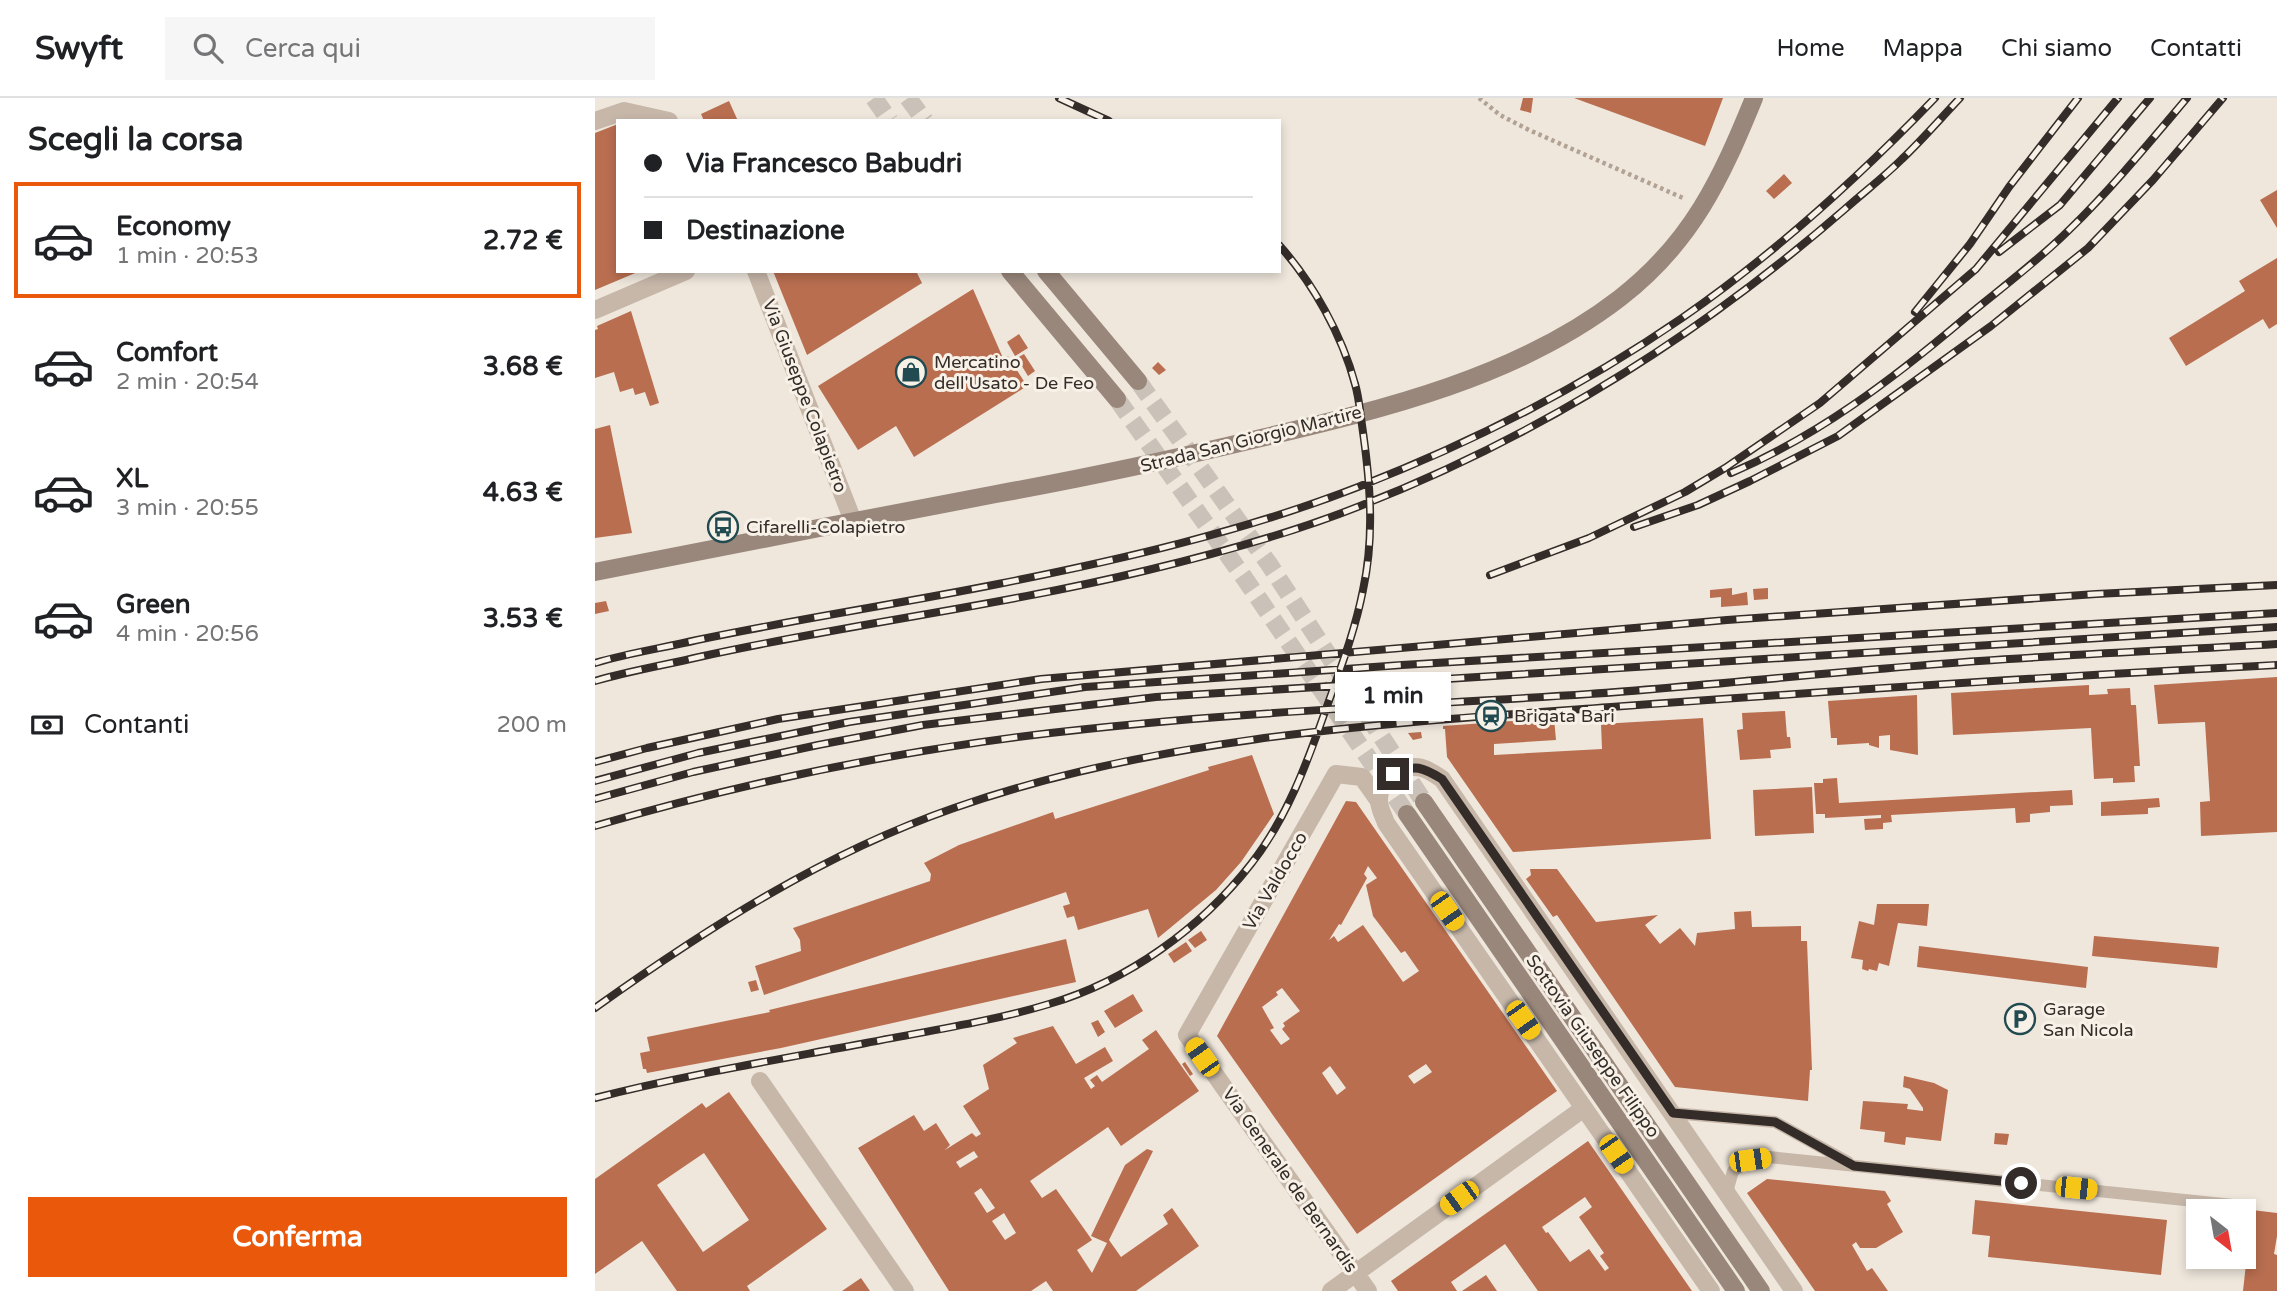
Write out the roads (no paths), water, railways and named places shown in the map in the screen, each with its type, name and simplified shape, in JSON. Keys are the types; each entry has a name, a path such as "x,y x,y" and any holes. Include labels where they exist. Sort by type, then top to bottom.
{"main road":[{"name":"Strada San Giorgio Martire","path":"595,572 1093,476 1314,426 1408,400 1476,377 1579,327 1622,297 1666,256 1703,207 1722,174 1754,98"},
{"path":"1012,273 1117,399"},
{"path":"1049,273 1138,381"},
{"name":"Sottovia Giuseppe Filippo","path":"1424,802 1761,1291"},
{"name":"Sottovia Giuseppe Filippo","path":"1407,814 1736,1291"}],"street":[{"path":"595,121 624,111 660,119"},
{"path":"595,310 681,273"},
{"name":"Via Giuseppe Colapietro","path":"757,273 853,521"},
{"path":"1711,1291 1387,823 1379,801 1383,786 1393,774 1409,767 1424,768 1442,779 1794,1291"},
{"name":"Via Valdocco","path":"1187,1035 1336,774 1361,777 1379,801"},
{"name":"Via Generale de Bernardis","path":"1187,1035 1368,1291"},
{"path":"759,1081 905,1291"},
{"path":"1331,1291 1584,1108"}],"lane":[{"path":"1673,1113 1775,1122 1854,1166"},
{"path":"1727,1192 1733,1171 1750,1160 1769,1157 2186,1200"}],"tunnel":[{"path":"874,98 889,119"},
{"path":"908,98 924,119"},
{"path":"1138,381 1269,564 1424,802"},
{"path":"1117,399 1407,814"}],"railway":[{"path":"1059,98 1105,119"},
{"path":"595,663 735,632 998,584 1134,555 1270,518 1400,470 1525,412 1605,367 1682,318 1782,242 1876,157 1935,98"},
{"path":"595,681 755,645 1036,594 1148,570 1282,534 1426,479 1553,415 1675,340 1790,255 1888,172 1960,98"},
{"path":"1915,312 1970,244 2009,187 2078,98"},
{"path":"1490,575 1589,538 1685,492 1820,403 1976,269 2118,98"},
{"path":"1999,252 2060,205 2150,98"},
{"path":"1731,473 1794,442 1854,405 2019,275 2086,213 2187,98"},
{"path":"1634,527 1698,505 1838,436 1991,326 2088,248 2153,180 2223,98"},
{"path":"595,1098 697,1075 981,1021 1078,994 1107,981 1161,949 1209,910 1251,864 1286,809 1311,750 1337,680 1360,605 1369,549 1369,487 1365,446 1357,394 1349,366 1325,310 1281,248"},
{"path":"595,762 778,719 1041,679 1727,620 2096,594 2277,585"},
{"path":"595,781 698,753 849,722 1085,687 1402,665 2277,613"},
{"path":"595,799 693,772 923,725 1156,697 2277,627"},
{"path":"595,826 716,793 839,766 963,745 1087,729 1275,713 1638,690 1979,661 2277,644"},
{"path":"595,1008 767,895 859,847 954,808 1034,783 1114,764 1279,736 1445,719 1944,684 2277,665"}],"place":[{"name":"Mercatino dell'Usato - De Feo","path":"911,372"},
{"name":"Cifarelli-Colapietro","path":"723,527"},
{"name":"Brigata Bari","path":"1491,716"},
{"name":"Garage San Nicola","path":"2020,1019"}]}
